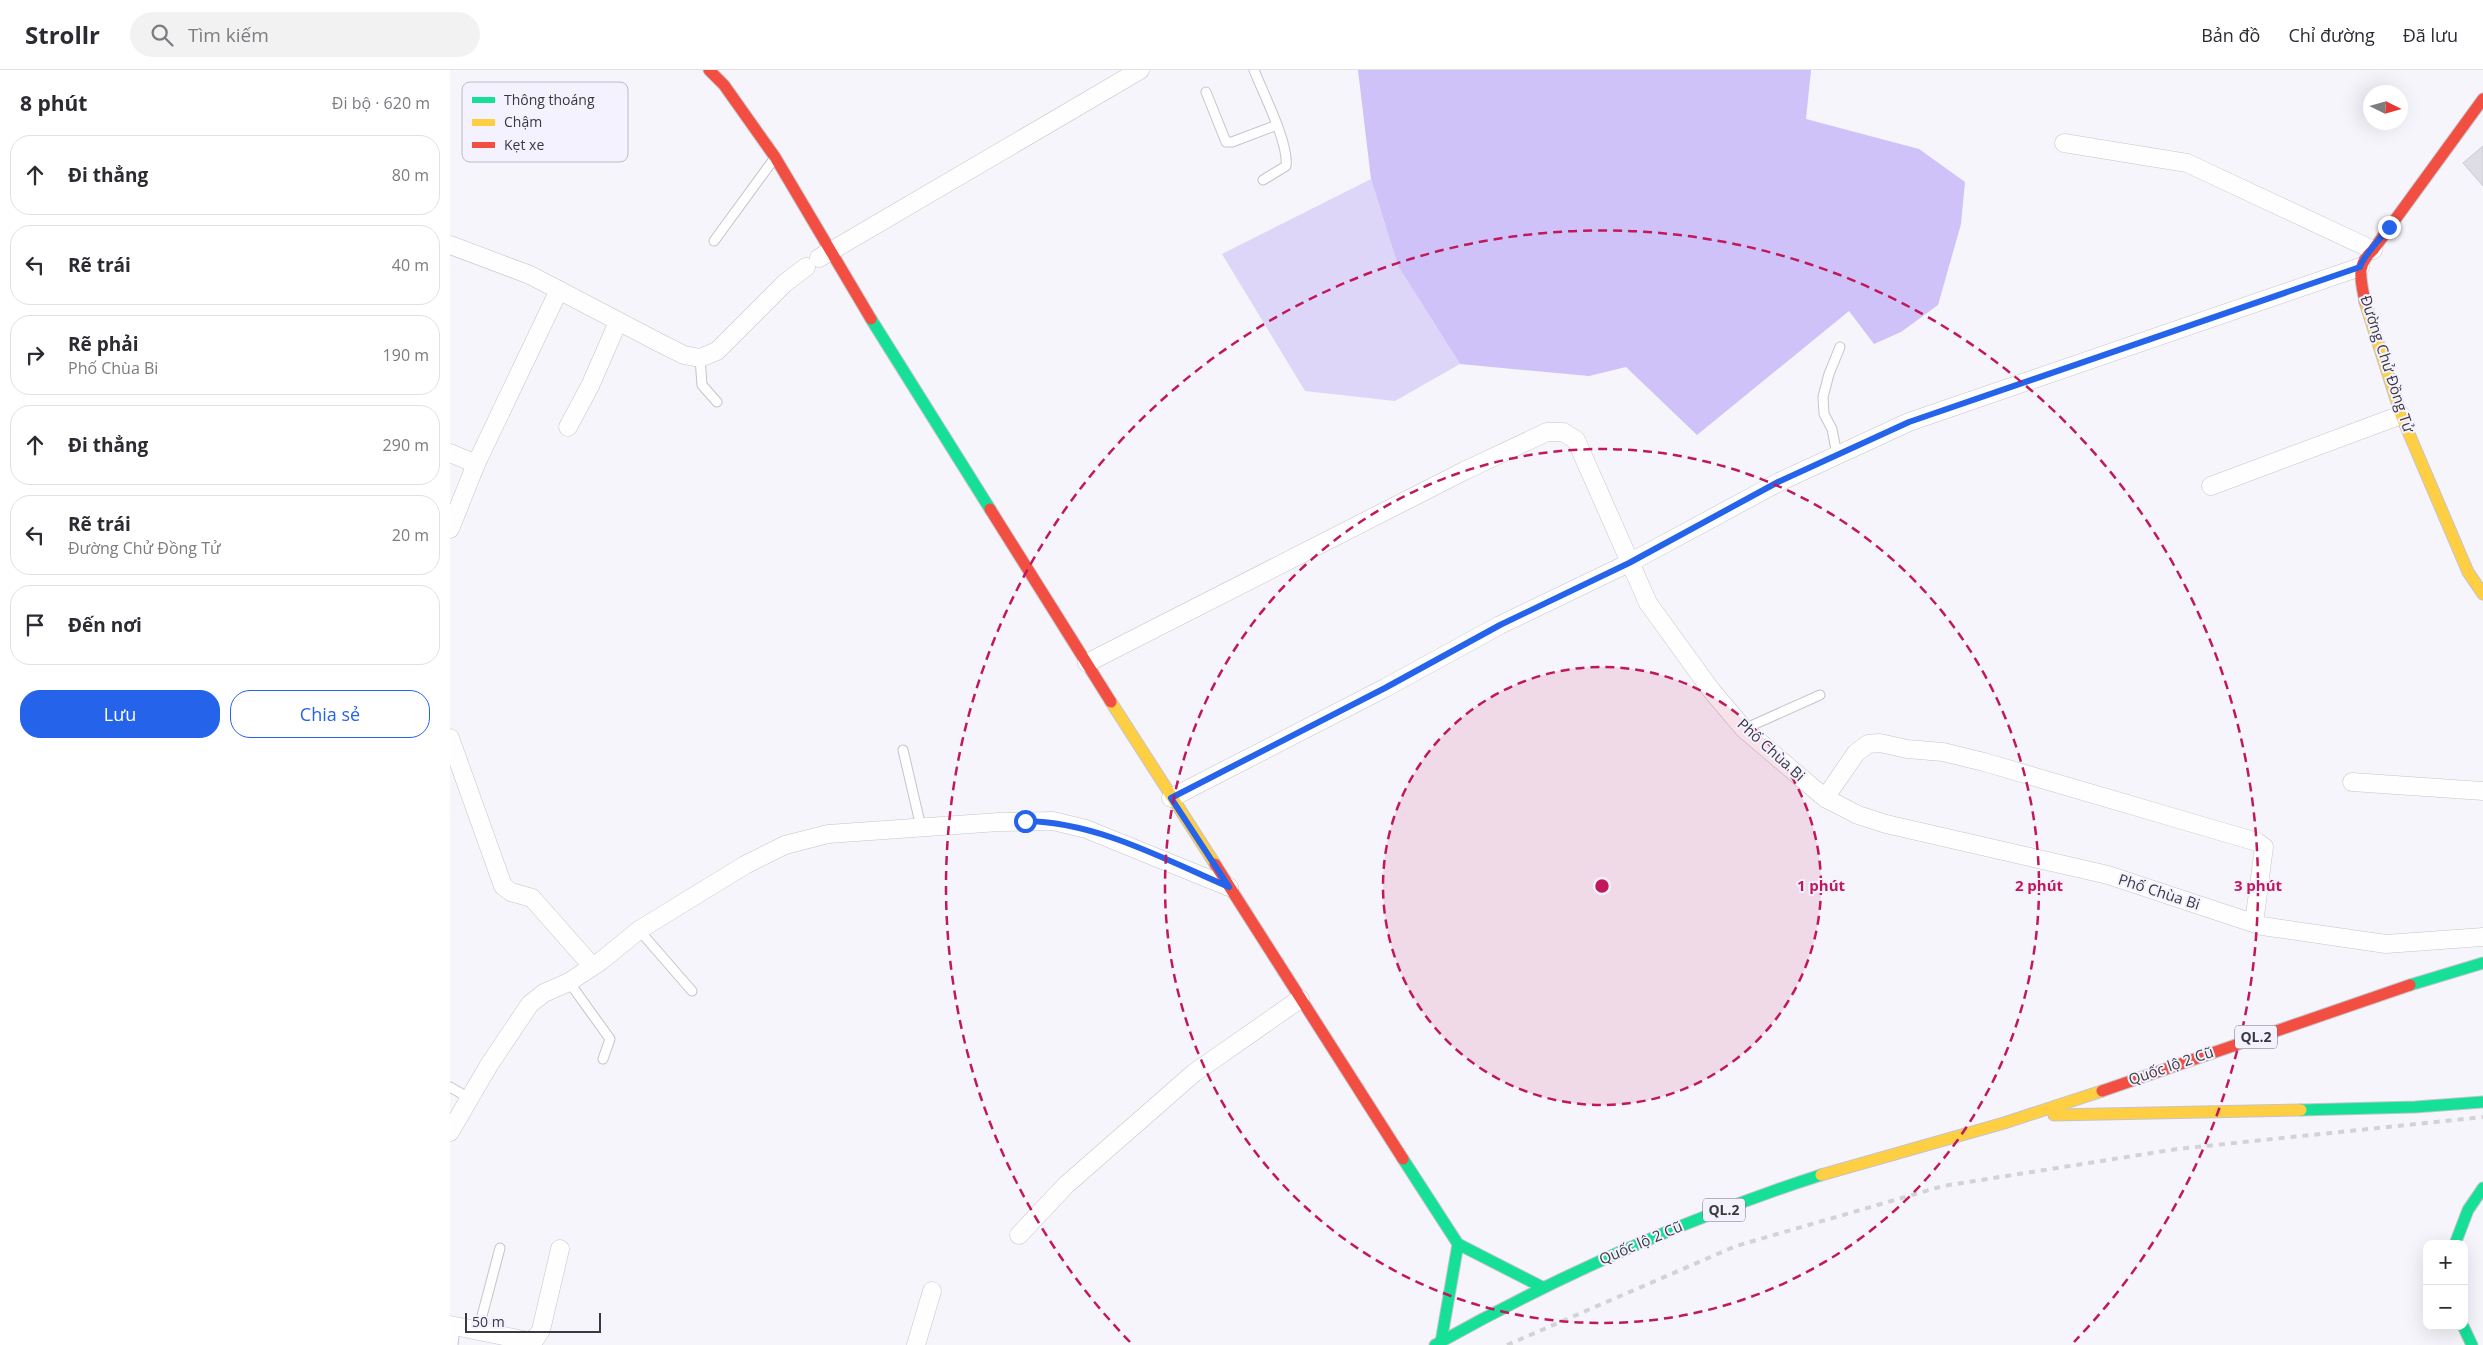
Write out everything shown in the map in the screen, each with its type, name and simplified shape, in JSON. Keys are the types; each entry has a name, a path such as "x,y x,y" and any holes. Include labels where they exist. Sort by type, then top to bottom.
{"street":[{"path":"709,70 724,85 775,157 819,259 954,452 1171,798 1458,1244 1542,1287"},
{"path":"450,245 530,276 684,354 700,358 717,351 785,283 819,259 1101,87 1140,70"},
{"path":"1171,798 1385,688 1500,625 1629,563 1778,482 1909,422 2360,267 2363,259 2373,250 2483,99"},
{"path":"2064,143 2187,163 2373,250"},
{"name":"Đường Chử Đồng Tử","path":"2360,267 2364,301 2401,415 2468,572 2483,594"},
{"path":"450,529 476,464 559,290"},
{"path":"568,427 590,386 618,322"},
{"path":"2211,486 2401,415"},
{"name":"Phố Chùa Bi","path":"1088,664 1464,471 1547,432 1563,432 1576,440 1648,603 1679,648 1744,729 1825,798 1858,815 1886,824 2108,875 2254,923 2386,944 2483,937"},
{"path":"450,453 476,464"},
{"path":"450,738 503,886 511,892 532,898 592,966"},
{"path":"1825,798 1856,754 1868,744 1880,743 1907,749 1942,752 2137,806 2257,842 2264,847 2254,923"},
{"path":"2352,782 2483,791"},
{"path":"450,1132 469,1098 530,1004 544,993 569,982 639,930 745,865 785,845 828,834 921,827 1053,821 1086,829 1229,887"},
{"name":"Quốc lộ 2 Cũ","path":"1438,1343 1542,1287 1634,1245 1816,1177 1922,1144 2030,1116 2250,1038 2483,963"},
{"path":"1019,1235 1066,1185 1194,1073 1300,999"},
{"name":"Quốc lộ 2 Cũ","path":"2030,1116 2415,1107 2483,1102"},
{"path":"2457,1240 2468,1210 2483,1188"},
{"path":"1438,1343 1458,1244"},
{"path":"453,1326 528,1341 536,1338 541,1330 560,1249"},
{"path":"916,1345 932,1291"},
{"path":"2465,1330 2472,1345"}],"lane":[{"path":"1254,70 1277,125 1286,160 1286,166 1263,180"},
{"path":"1206,92 1226,142 1232,142 1277,125"},
{"path":"714,241 775,157"},
{"path":"1837,455 1832,429 1824,414 1823,397 1829,374 1840,347"},
{"path":"700,358 702,385 717,402"},
{"path":"1744,729 1820,694"},
{"path":"903,750 921,827"},
{"path":"639,930 692,992"},
{"path":"569,982 610,1039 603,1059"},
{"path":"450,1087 469,1098"},
{"path":"478,1331 500,1248"},
{"path":"453,1326 453,1345"}],"shaded area":[{"path":"1358,70 1811,70 1806,119 1919,149 1965,182 1961,224 1938,305 1901,332 1874,344 1849,311 1697,435 1626,367 1589,376 1460,364 1398,266 1371,179"},
{"path":"1371,179 1398,266 1460,364 1395,401 1305,391 1222,254"}],"building":[{"path":"2483,146 2483,186 2463,163"}],"railway":[{"path":"1507,1345 1736,1246 1943,1186 2177,1149 2483,1117"}],"traffic: fast":[{"path":"871,319 990,509"},
{"path":"2410,985 2483,963"},
{"path":"2301,1110 2415,1107 2483,1102"},
{"path":"1403,1159 1458,1244 1542,1287"},
{"path":"1435,1345 1528,1295 1624,1250 1721,1210 1821,1175"},
{"path":"2457,1240 2468,1210 2483,1188"},
{"path":"1441,1342 1458,1244"},
{"path":"2465,1330 2472,1345"}],"traffic: slow":[{"path":"2365,302 2401,415 2468,572 2483,594"},
{"path":"1111,702 1215,864"},
{"path":"1821,1175 2004,1123 2102,1091"},
{"path":"2054,1115 2301,1110"}],"traffic: jam":[{"path":"709,70 724,85 775,157 871,319"},
{"path":"2365,302 2361,273 2367,256 2483,99"},
{"path":"990,509 1111,702"},
{"path":"1215,864 1403,1159"},
{"path":"2102,1091 2410,985"}],"route":[{"path":"1025,821 1053,821 1086,829 1155,855 1229,887 1171,798 1385,688 1500,625 1629,563 1778,482 1909,422 2360,267 2363,259 2373,250 2389,227"}]}
